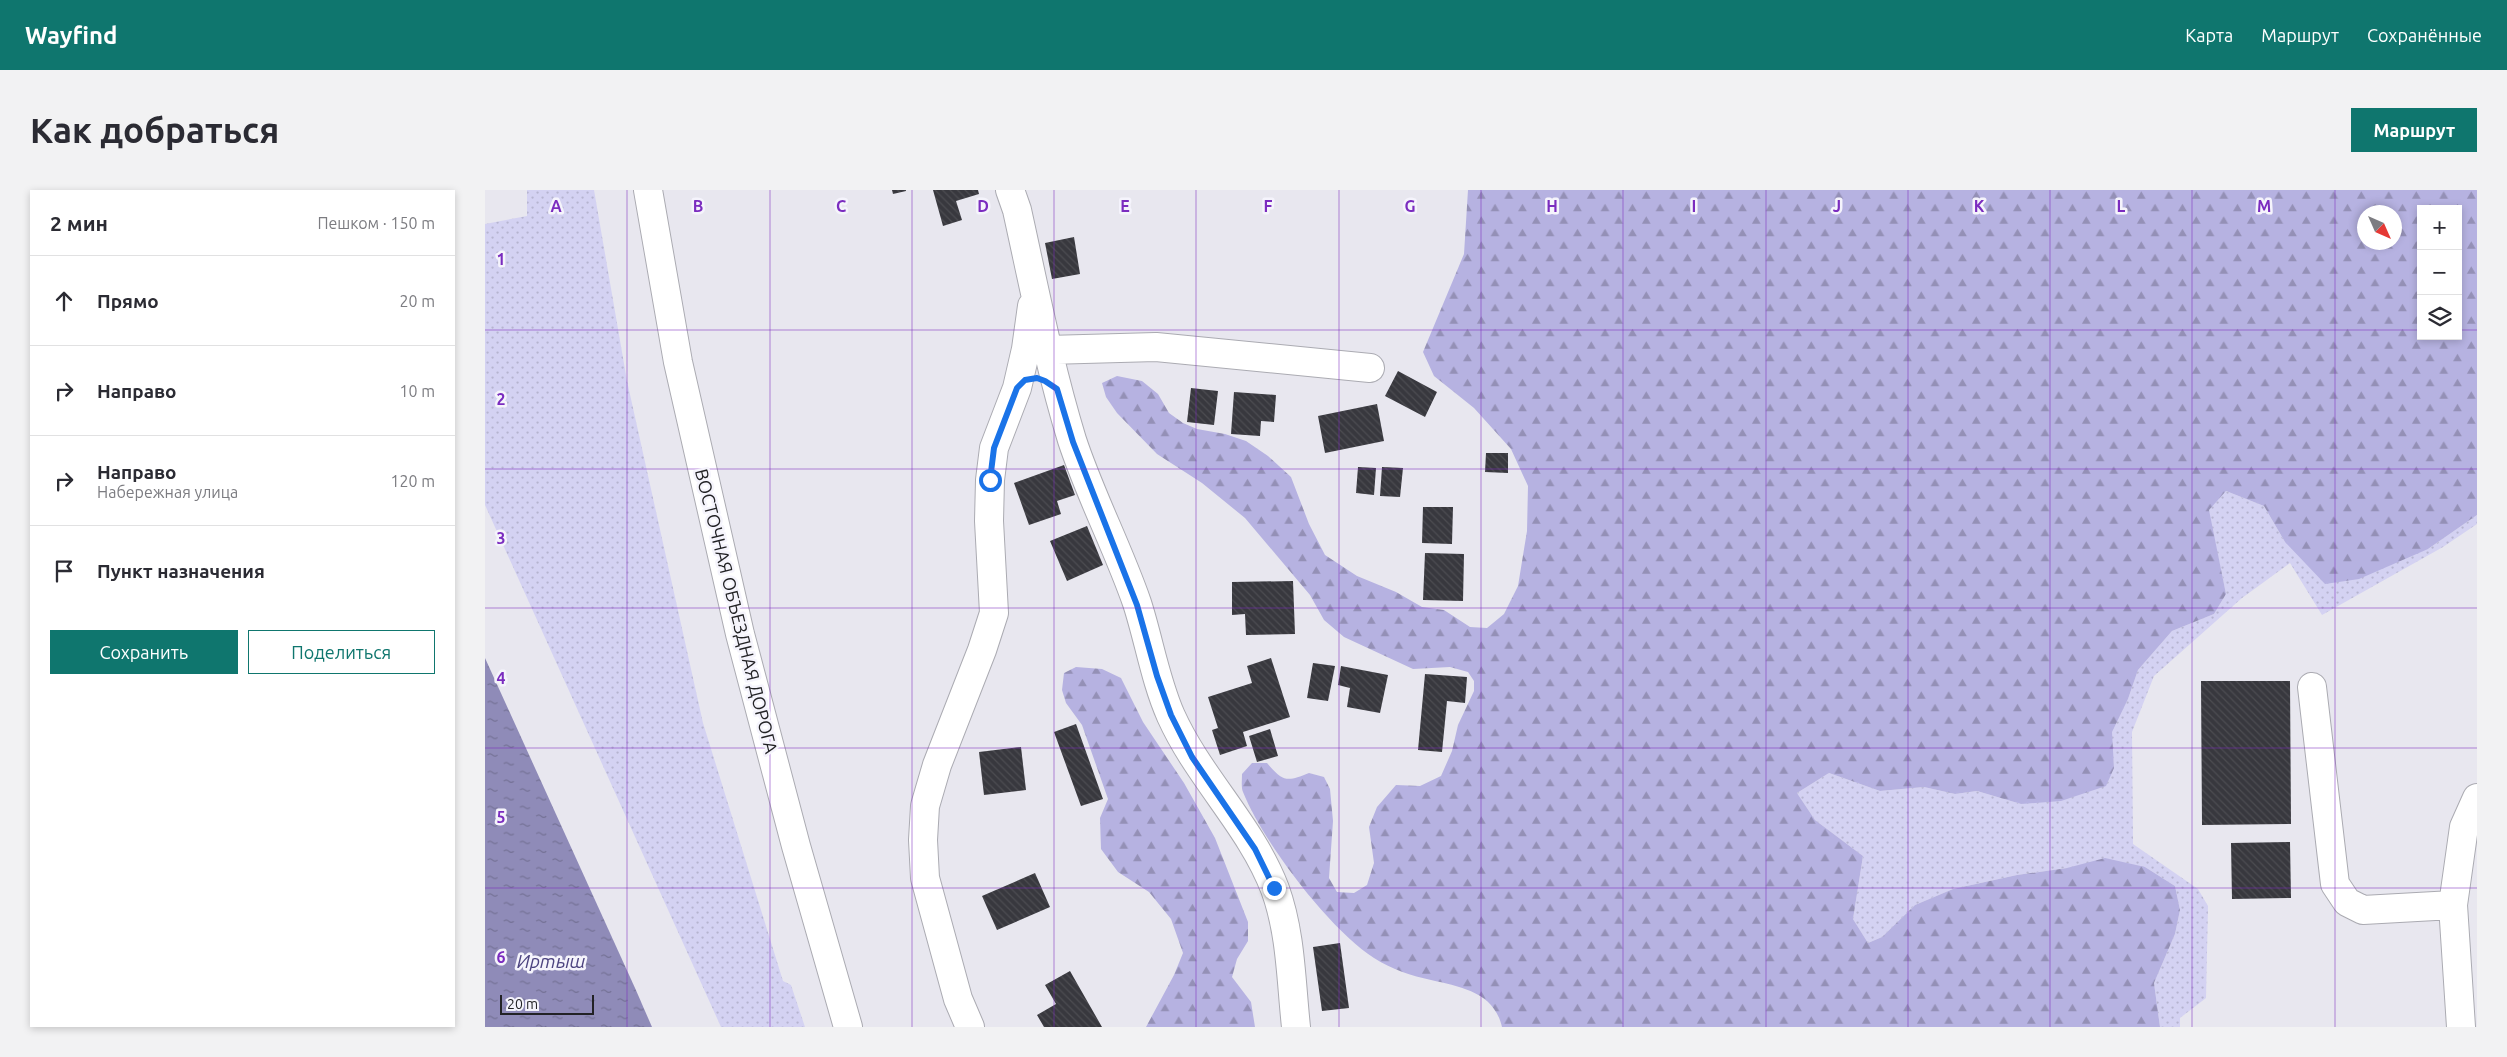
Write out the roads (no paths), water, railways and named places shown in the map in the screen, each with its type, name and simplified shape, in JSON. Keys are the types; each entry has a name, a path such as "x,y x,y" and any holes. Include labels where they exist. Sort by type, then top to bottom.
{"street":[{"name":"ВОСТОЧНАЯ ОБЪЕЗДНАЯ ДОРОГА","path":"648,190 678,362 740,634 796,846 848,1027"},
{"path":"1010,190 1057,389 1073,442 1137,605 1157,676 1171,715 1192,757 1255,849 1274,888 1285,921 1296,1027"},
{"path":"970,1027 958,999 925,878 923,840 925,815 937,765 982,650 993,613 989,521 990,480 994,448 1017,388 1026,349 1035,290"},
{"path":"1048,350 1156,347 1370,368"},
{"path":"1017,388 1025,380 1037,378 1057,389"},
{"path":"2311,687 2335,884 2347,902 2363,910 2453,905"},
{"path":"2461,1027 2453,905 2464,827 2477,798"}],"water":[{"name":"Иртыш","path":"485,658 635,988 652,1027 485,1027"}]}
